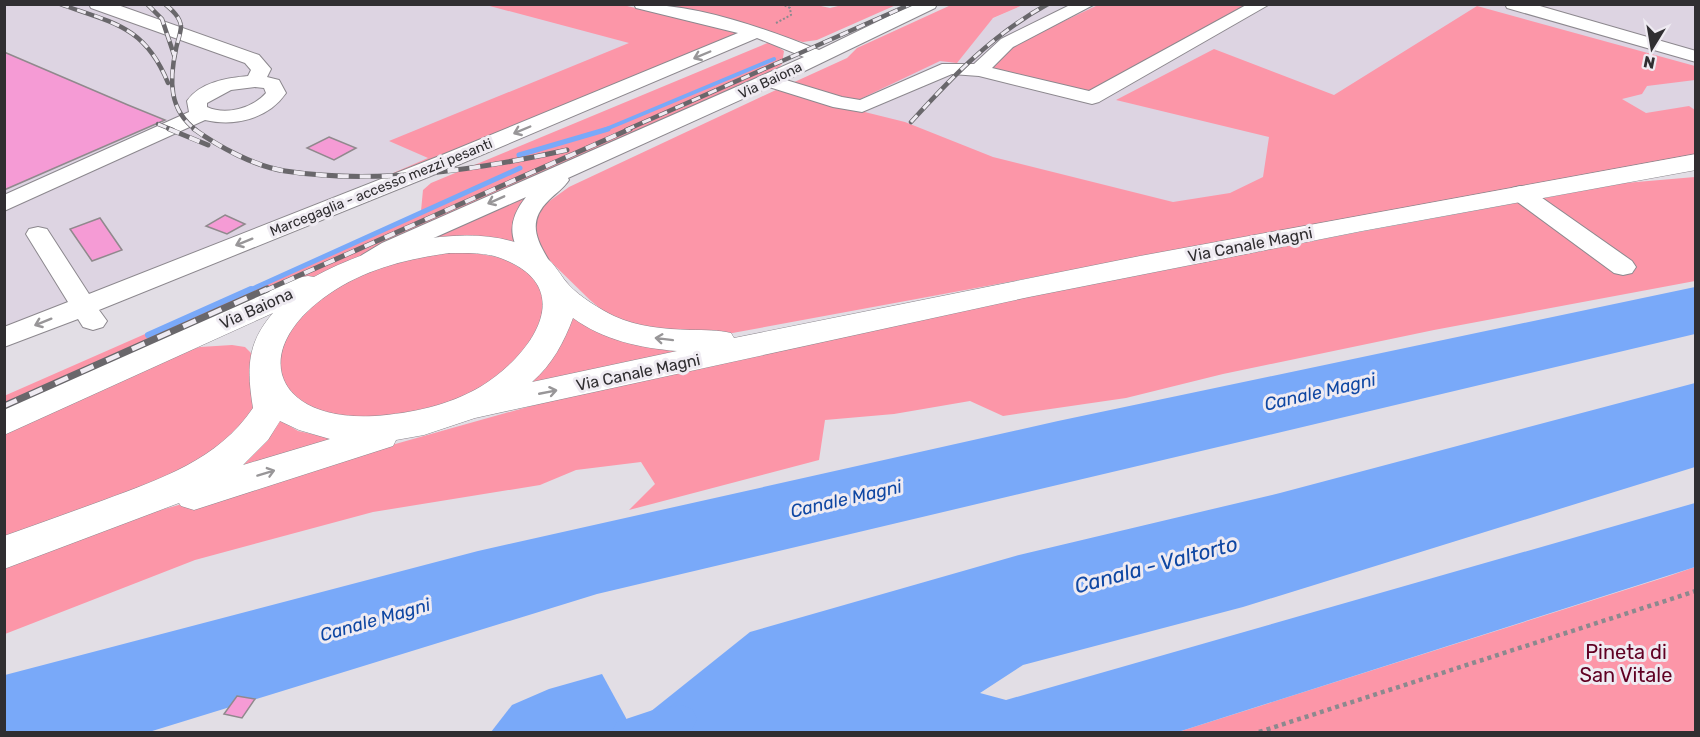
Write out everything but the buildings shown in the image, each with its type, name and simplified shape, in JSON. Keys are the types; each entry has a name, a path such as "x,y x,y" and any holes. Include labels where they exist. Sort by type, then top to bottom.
{"main road":[{"name":"Via Canale Magni","path":"470,407 806,334 1356,222 1695,162"},
{"name":"Via Canale Magni","path":"367,262 410,249 448,244 472,245 515,253 602,322 640,336 677,341 722,341 806,334"},
{"name":"Via Baiona","path":"4,422 334,273 367,262"},
{"path":"4,553 108,516 183,486 221,464 256,431 270,409 265,369 274,331 296,305 326,282 367,262"},
{"path":"265,369 280,404 309,422 350,430 398,428 435,420 470,407 506,387 534,363 552,338 559,314 548,279"},
{"name":"Via Baiona","path":"149,356 200,339 232,336 258,344 265,369"},
{"path":"108,516 177,500 374,441 398,428"}],"street":[{"path":"97,4 252,59 261,69 255,81"},
{"path":"642,4 759,33 821,57"},
{"name":"Via Baiona","path":"367,262 391,248 549,176 608,153 769,81 821,57 839,45 929,4"},
{"path":"979,70 1007,43 1087,4"},
{"path":"769,81 840,103 862,106 948,68 979,70 1092,98 1262,4"},
{"path":"1513,4 1555,10 1695,57"},
{"name":"Marcegaglia - accesso mezzi pesanti","path":"4,338 88,314 450,160 759,33"},
{"path":"4,204 202,114 233,115 267,103 276,93 276,88 265,82 255,81 221,86 203,96 195,106 202,114"},
{"name":"Via Baiona","path":"548,279 525,244 522,225 526,211 539,195 558,181 608,153"},
{"path":"1520,193 1623,267"},
{"path":"38,234 88,314"}],"path":[{"path":"759,33 791,15 790,8 782,4"},
{"path":"1259,732 1695,591"}],"shaded area":[{"path":"5,5 595,5 725,37 5,331"},
{"path":"1023,5 1695,5 1695,144 1185,232 749,130"}],"green space":[{"path":"812,4 830,8 842,5 896,5 817,40 803,42 652,5"},
{"path":"486,5 623,5 744,34 406,173 393,173 428,158 389,141 629,43"},
{"path":"951,5 1023,5 993,18 957,63 940,61 856,101 790,84 847,58 857,48"},
{"path":"1098,5 1249,5 1089,92 996,71 992,68 1011,46"},
{"path":"1477,6 1695,66 1695,80 1647,86 1642,94 1622,99 1646,113 1689,106 1695,110 1695,155 727,334 647,329 608,315 549,260 533,239 533,223 544,205 569,187 776,90 905,122 993,157 1173,202 1230,193 1263,177 1269,137 1116,100 1214,49 1334,95"},
{"path":"770,42 784,51 782,64 777,69 5,415 4,396 414,216 421,211 423,190 431,183"},
{"path":"1695,177 1695,281 1434,330 1223,374 1126,398 1003,416 970,401 894,414 825,420 819,460 629,510 655,484 641,462 576,470 540,485 373,512 195,560 5,634 5,563 143,515 570,395 1018,299 1354,233 1625,183"},
{"path":"527,194 513,225 514,239 518,248 425,242"},
{"path":"468,252 503,258 529,273 544,294 545,320 503,377 463,401 414,416 367,421 326,415 296,399 280,377 279,350 293,323 318,298 351,277 428,253"},
{"path":"566,308 692,350 507,396"},
{"path":"232,345 245,347 252,354 259,403 214,459 5,542 4,433 176,354 200,347"},
{"path":"275,417 298,431 352,443 219,476"},
{"name":"Pineta di San Vitale","path":"1695,567 1695,732 1178,732 1666,577"}],"water":[{"name":"Canale Magni","path":"1695,287 1695,334 597,594 149,732 5,732 5,675 478,551 1058,421"},
{"path":"1695,383 1695,467 1243,607 1023,665 980,693 1006,700 1695,503 1695,567 1178,732 655,732 650,712 750,632 1019,555 1280,493"},
{"path":"602,674 626,718 630,732 491,732 512,705 549,689"}],"waterway":[{"path":"604,130 774,59"},
{"path":"519,155 608,129"},
{"path":"248,291 520,168"},
{"path":"148,335 251,289"},
{"name":"Canala - Valtorto","path":"627,732 653,724 682,719"}],"railway":[{"path":"60,4 111,22 138,38 149,49 168,83"},
{"path":"147,4 162,19 174,55"},
{"path":"165,4 173,11 181,26 172,72 173,94 180,113 196,130"},
{"path":"626,130 911,4"},
{"path":"911,122 958,72 992,42 1048,4"},
{"path":"158,124 173,130"},
{"path":"169,129 208,145"},
{"path":"194,129 226,149 261,165 285,171 320,175 391,176 427,173 498,164 567,150"},
{"path":"264,291 630,129"},
{"path":"4,406 267,289"}]}
